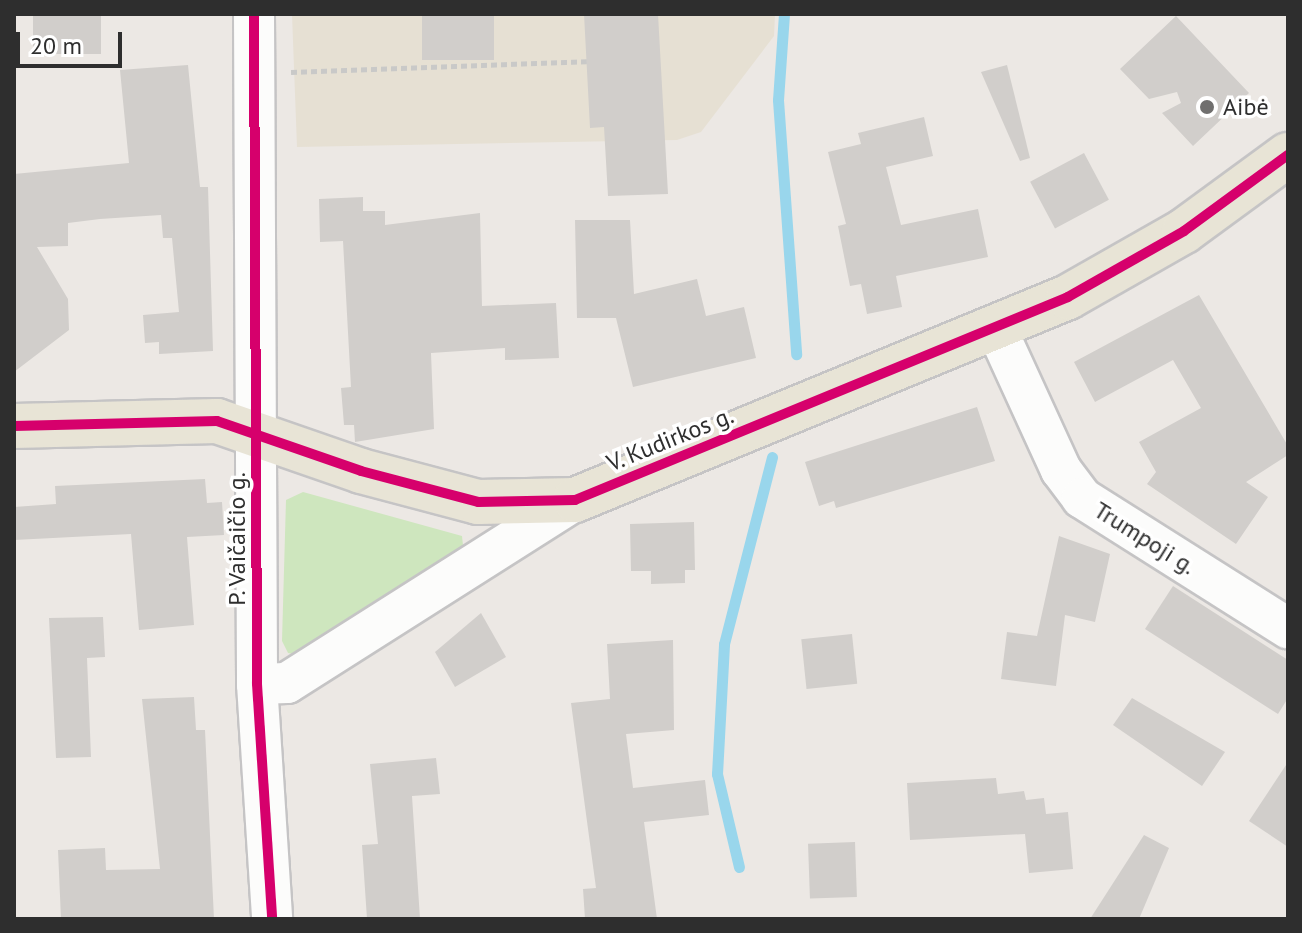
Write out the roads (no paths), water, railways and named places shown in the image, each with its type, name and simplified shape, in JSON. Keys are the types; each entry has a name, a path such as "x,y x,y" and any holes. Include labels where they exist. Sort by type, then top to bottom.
{"main road":[{"name":"V. Kudirkos g.","path":"14,426 217,421 478,502 575,500 996,328 1184,231 1288,155"}],"street":[{"name":"P. Vaičaičio g.","path":"254,14 257,684 272,919"},
{"name":"Trumpoji g.","path":"996,328 1061,470 1082,498 1288,628"},
{"path":"257,684 287,683 575,500"},
{"path":"478,502 481,560"}],"waterway":[{"path":"784,14 778,100 796,354"},
{"path":"739,867 717,774 724,644 772,457"}],"place":[{"name":"Aibė","path":"1207,107"}]}
